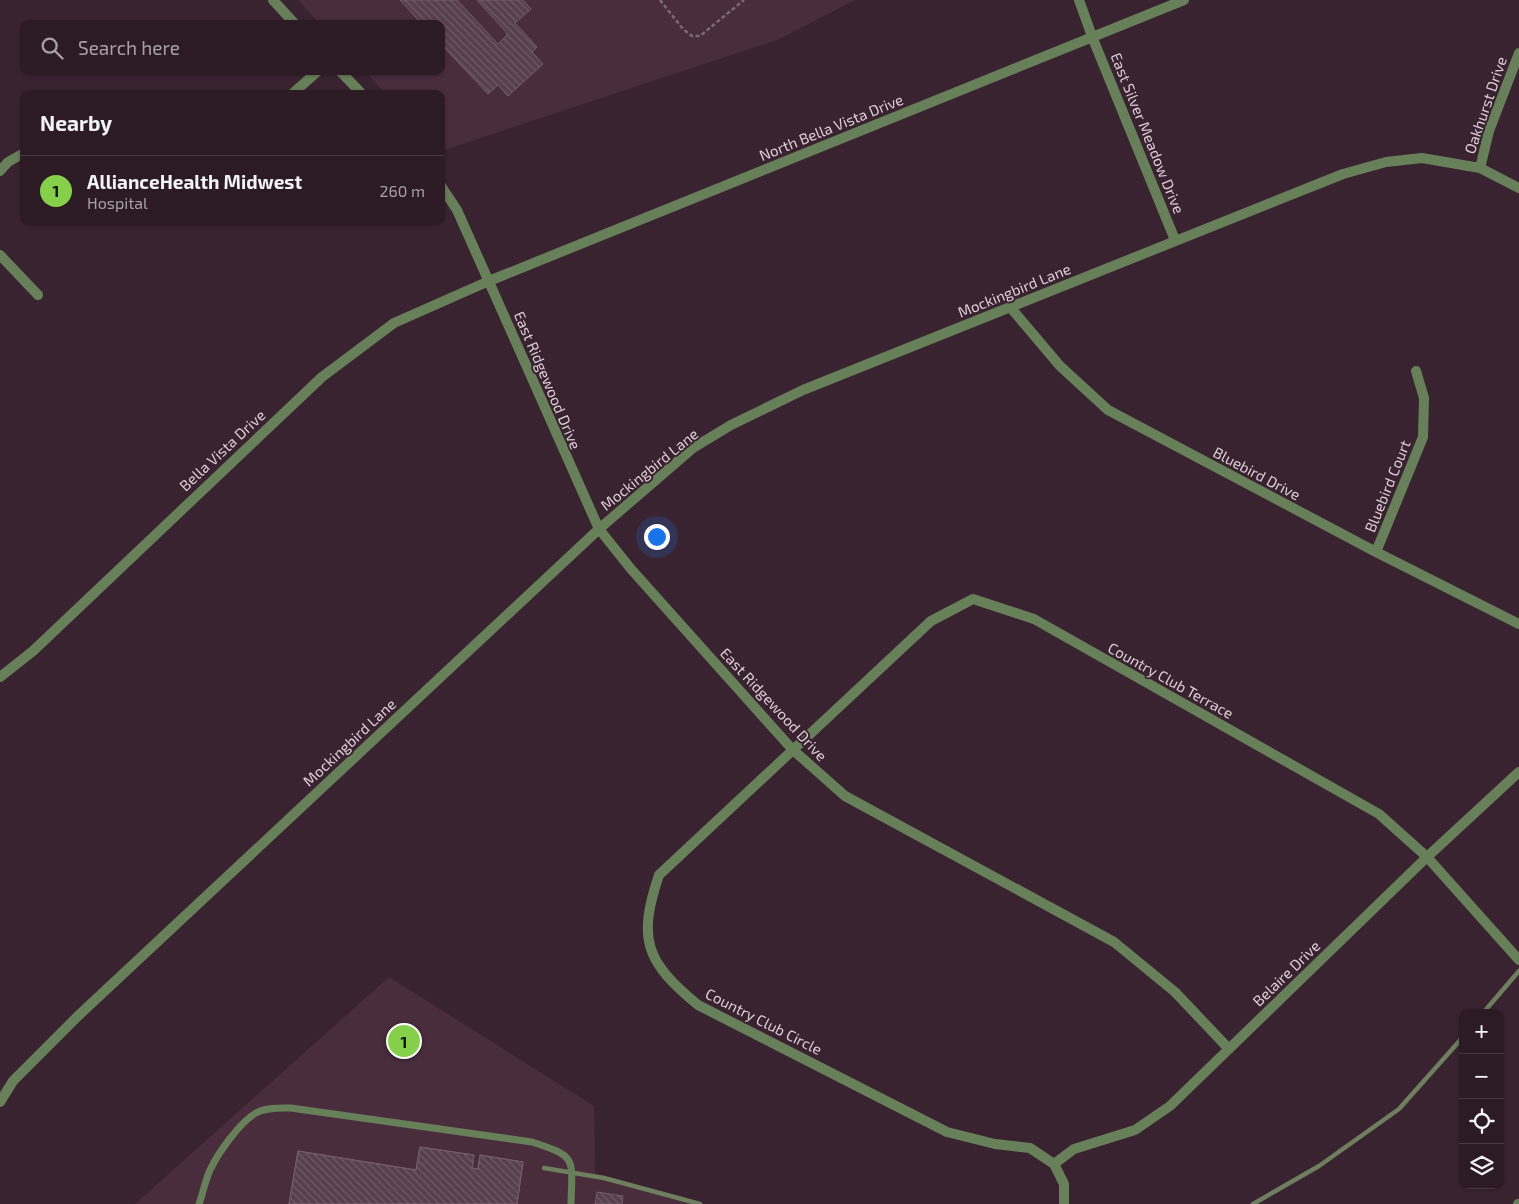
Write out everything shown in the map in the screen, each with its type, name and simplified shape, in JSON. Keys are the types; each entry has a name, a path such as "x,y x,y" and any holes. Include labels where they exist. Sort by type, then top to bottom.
{"street":[{"path":"273,0 291,20"},
{"name":"East Silver Meadow Drive","path":"1079,0 1175,240"},
{"name":"North Bella Vista Drive","path":"489,281 1184,0"},
{"name":"Oakhurst Drive","path":"1480,168 1489,131 1519,53"},
{"path":"297,90 313,75"},
{"path":"344,75 358,90"},
{"path":"0,171 8,162 20,155"},
{"name":"Mockingbird Lane","path":"0,1102 13,1081 78,1016 599,530 693,448 731,425 803,390 1343,174 1386,162 1422,158 1480,168 1519,188"},
{"name":"East Ridgewood Drive","path":"445,192 457,210 599,530 637,577 792,749 845,796 1114,942 1175,992 1229,1049"},
{"path":"0,256 38,295"},
{"name":"Bella Vista Drive","path":"0,677 33,651 322,377 394,323 489,281"},
{"name":"Bluebird Drive","path":"1011,308 1060,366 1108,410 1376,552 1519,624"},
{"name":"Bluebird Court","path":"1376,552 1423,438 1424,398 1416,371"},
{"name":"Country Club Terrace","path":"792,749 931,621 973,599 1034,619 1379,814 1427,857 1516,957"},
{"name":"Country Club Circle","path":"792,749 659,875 650,902 646,933 656,964 672,984 698,1005 948,1132 995,1144 1030,1148 1054,1164"},
{"name":"Belaire Drive","path":"1054,1164 1074,1150 1135,1130 1170,1106 1427,857 1519,772"},
{"path":"1054,1164 1064,1184 1064,1204"}],"lane":[{"path":"200,1204 210,1170 229,1140 257,1112 276,1108 291,1108 532,1142 562,1152 572,1168 571,1204"}],"path":[{"path":"660,0 683,29 692,36 700,36 744,0"}],"shaded area":[{"path":"298,0 855,0 777,40 445,150 445,90 382,90 369,75 445,75 445,20 316,20"},
{"path":"389,977 594,1106 595,1173 704,1204 135,1204"}],"building":[{"path":"400,0 457,0 498,44 507,35 506,32 477,0 523,0 531,9 515,23 537,47 532,52 543,64 508,96 498,85 488,94 445,48 445,20 418,20"},
{"path":"420,1147 474,1155 472,1168 478,1169 480,1155 523,1162 517,1204 289,1204 298,1151 416,1170"},
{"path":"420,1147 474,1155 472,1168 478,1169 480,1155 523,1162 517,1204 289,1204 298,1151 416,1170"},
{"path":"597,1192 623,1196 622,1204 595,1204"}],"waterway":[{"path":"1486,1009 1519,971"},
{"path":"1253,1204 1319,1166 1399,1109 1459,1042"},
{"path":"544,1168 604,1178 700,1204"}],"place":[{"name":"AllianceHealth Midwest","path":"404,1041"}]}
